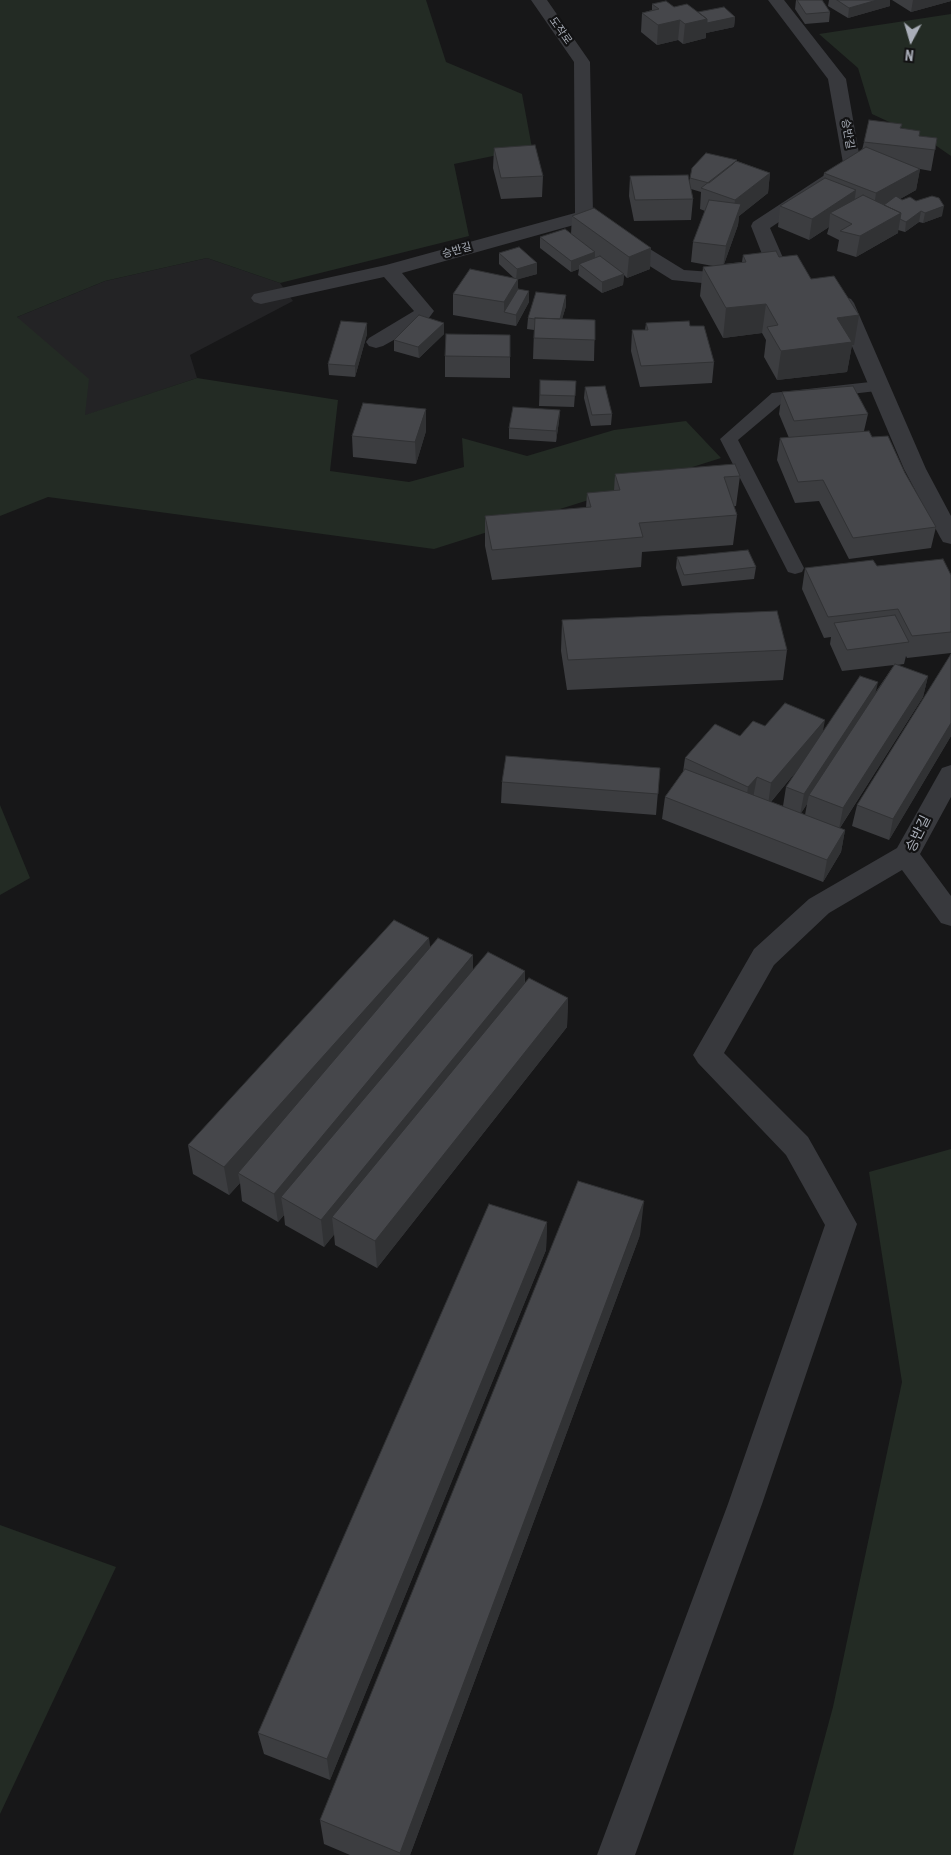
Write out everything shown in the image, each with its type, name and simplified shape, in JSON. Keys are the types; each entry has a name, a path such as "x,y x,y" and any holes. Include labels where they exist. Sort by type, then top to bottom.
{"street":[{"name":"도작로","path":"539,0 582,62 584,216"},
{"name":"승반길","path":"262,298 389,270 584,216 679,276 712,278 786,272 760,226 852,165 837,79 776,0"},
{"path":"376,342 419,318 424,311 389,270"},
{"path":"819,290 844,303 915,469 951,537"},
{"name":"승반길","path":"951,774 906,854 951,916"},
{"path":"616,1855 745,1504 841,1224 797,1146 708,1055 764,957 819,906 906,854"}],"lane":[{"path":"795,568 729,439 778,397 879,386"}],"shaded area":[{"path":"0,0 426,0 446,62 522,94 532,148 454,164 469,236 280,283 207,258 105,281 17,317 89,379 85,415 197,378 338,400 330,471 409,482 464,467 462,438 527,456 614,430 686,421 721,458 434,549 48,497 0,516"},
{"path":"951,14 951,156 928,140 872,114 858,68 819,34"},
{"path":"207,258 280,283 293,301 190,355 197,378 84,416 17,317 105,281"},
{"path":"0,805 30,878 0,895"},
{"path":"951,1149 951,1855 793,1855 833,1707 902,1382 869,1172"},
{"path":"0,1525 116,1567 0,1814"}],"building":[{"path":"797,0 822,0 830,12 806,14"},
{"path":"837,0 877,0 849,8"},
{"path":"666,1 674,7 687,4 707,19 685,24 680,20 658,25 642,13 659,9 652,4"},
{"path":"724,7 735,17 707,23 707,19 698,12"},
{"path":"869,120 902,124 900,128 920,131 919,136 937,138 935,150 864,142"},
{"path":"535,145 543,176 501,178 494,148"},
{"path":"866,147 920,169 876,193 824,173"},
{"path":"706,153 737,160 709,183 690,178 692,168"},
{"path":"736,161 770,173 735,200 701,188"},
{"path":"688,175 693,199 635,200 630,176"},
{"path":"825,178 856,190 812,219 780,206"},
{"path":"863,195 901,213 860,236 840,231 852,224 830,213"},
{"path":"896,196 902,200 910,197 916,201 932,196 939,198 944,206 925,213 921,211 906,222 900,219 901,213 884,205"},
{"path":"709,200 741,204 726,246 693,242"},
{"path":"594,208 651,248 629,257 572,216"},
{"path":"565,229 595,252 571,261 540,237"},
{"path":"519,247 537,263 517,269 499,253"},
{"path":"776,251 779,257 797,255 811,279 834,276 859,315 837,318 852,342 781,351 767,327 778,325 766,304 726,308 703,267 746,262 743,255"},
{"path":"600,256 624,274 602,282 579,264"},
{"path":"470,269 518,279 504,302 453,294"},
{"path":"518,289 529,291 516,315 504,312"},
{"path":"536,292 566,295 560,319 528,318"},
{"path":"419,315 444,323 418,347 394,340"},
{"path":"535,318 595,320 595,340 534,338"},
{"path":"341,321 367,323 355,366 328,364"},
{"path":"689,321 690,326 704,326 714,362 641,366 632,330 648,330 646,323"},
{"path":"446,334 510,335 510,357 445,356"},
{"path":"540,380 576,381 575,396 540,395"},
{"path":"605,386 612,414 592,415 585,387"},
{"path":"853,386 868,414 794,421 782,392"},
{"path":"363,403 426,409 415,442 352,436"},
{"path":"513,407 560,410 556,431 509,428"},
{"path":"869,431 872,437 888,436 905,473 936,527 853,538 823,480 798,482 780,438"},
{"path":"735,464 740,476 724,477 737,515 639,523 643,537 492,550 485,516 591,507 587,493 620,490 615,474"},
{"path":"748,550 756,567 684,575 677,557"},
{"path":"943,559 951,575 951,632 912,636 898,609 828,617 805,568 873,560 877,566"},
{"path":"777,611 787,650 568,660 562,620"},
{"path":"895,615 909,642 847,650 834,623"},
{"path":"951,654 951,723 893,819 857,805"},
{"path":"895,664 928,676 843,808 809,795"},
{"path":"860,676 878,682 804,794 786,787"},
{"path":"785,703 825,720 771,783 757,777 748,787 685,758 715,724 740,736 753,721 765,726"},
{"path":"506,756 660,768 658,794 502,782"},
{"path":"685,769 845,830 827,860 665,797"},
{"path":"394,920 429,938 224,1167 188,1145"},
{"path":"438,938 473,955 274,1194 238,1173"},
{"path":"488,952 525,971 321,1220 281,1197"},
{"path":"529,978 568,998 375,1241 332,1217"},
{"path":"578,1181 644,1201 400,1853 320,1820"},
{"path":"489,1204 547,1222 327,1759 258,1733"}]}
